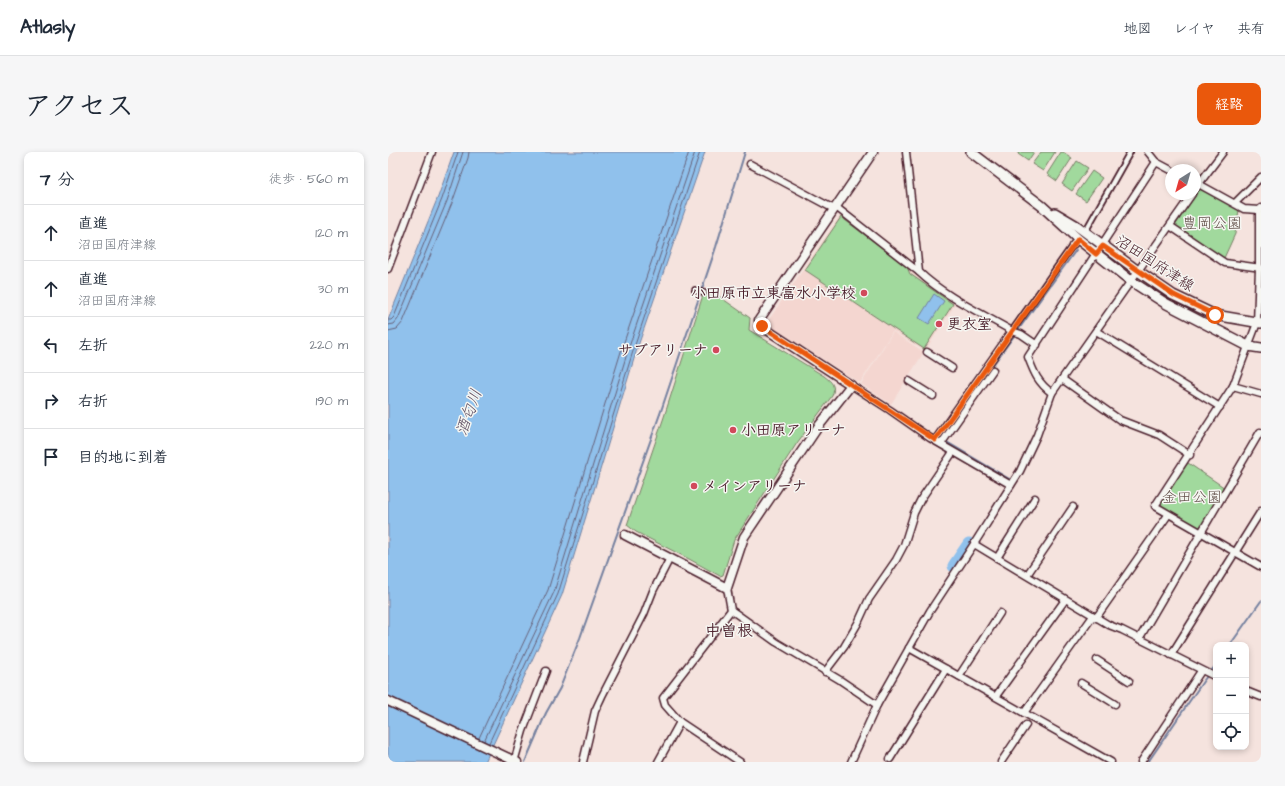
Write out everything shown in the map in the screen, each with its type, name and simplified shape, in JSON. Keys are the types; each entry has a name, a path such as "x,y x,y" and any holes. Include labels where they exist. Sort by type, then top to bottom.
{"main road":[{"name":"沼田国府津線","path":"971,152 1042,206 1077,226 1138,271 1174,295 1215,315 1259,323"},
{"name":"沼田国府津線","path":"1042,206 1075,243 1096,254 1131,281 1164,303 1248,346 1261,348"}],"street":[{"path":"388,269 432,152"},
{"path":"873,152 759,320 762,326 851,385 935,440 943,441 954,452 990,469 1011,485"},
{"path":"906,152 919,272"},
{"path":"1085,232 1130,152"},
{"path":"1148,152 1156,162 1165,167"},
{"path":"1201,179 1223,152"},
{"path":"1052,393 1044,388 1036,377 1028,357 1096,254 1103,246 1156,162"},
{"path":"750,164 835,208 919,272 927,280 960,301 1037,345"},
{"path":"1235,203 1261,177"},
{"path":"1201,187 1244,208 1260,209 1259,323 1248,346 1233,386 1190,455 1155,506 1168,515 1261,567"},
{"path":"852,762 877,705 930,611 1020,471 1037,435 1052,393 1188,200"},
{"path":"1170,226 1225,263 1260,268"},
{"path":"935,440 1075,243"},
{"path":"696,290 704,293"},
{"path":"1096,331 1220,407"},
{"path":"927,352 952,368"},
{"path":"943,441 993,370"},
{"path":"1062,379 1120,420 1160,435 1190,455"},
{"path":"909,381 933,396"},
{"path":"851,385 818,427 744,537 727,588 731,610 776,642 877,705"},
{"path":"1233,386 1261,394"},
{"path":"1139,639 1261,431"},
{"path":"825,672 844,647 858,623 869,599 896,560 904,545 920,499 954,452"},
{"path":"997,558 1034,498"},
{"path":"1027,576 1073,508"},
{"path":"1171,655 1261,511"},
{"path":"1024,713 1168,515"},
{"path":"626,535 727,588"},
{"path":"974,544 1094,617 1213,676"},
{"path":"583,762 595,712 670,558"},
{"path":"996,696 1065,600"},
{"path":"731,610 663,698 665,705 680,722 740,762"},
{"path":"959,676 1000,614"},
{"path":"910,648 1111,762"},
{"path":"1097,660 1129,681"},
{"path":"890,759 946,668"},
{"path":"388,701 515,762 523,731 546,671"},
{"path":"1142,762 1203,671"},
{"path":"1081,683 1115,704"},
{"path":"1249,691 1261,697"},
{"path":"658,762 680,722"},
{"path":"1001,762 1026,726"}],"shaded area":[{"name":"小田原市立東富水小学校","path":"842,213 910,268 911,271 926,284 956,303 925,351 893,331 860,383 768,324 768,321"},
{"path":"893,332 924,352 891,404 861,384"}],"green space":[{"path":"1019,152 1034,152 1028,161 1018,154"},
{"path":"1041,152 1055,152 1043,171 1032,164"},
{"path":"1061,152 1072,158 1057,181 1047,174"},
{"path":"1077,161 1088,168 1072,191 1062,184"},
{"path":"1092,171 1102,178 1086,201 1076,194"},
{"name":"豊岡公園","path":"1201,190 1239,210 1235,234 1224,258 1174,227 1192,200 1201,200"},
{"path":"841,217 907,267 910,274 953,304 924,349 805,270"},
{"name":"小田原アリーナ","path":"703,295 720,297 750,318 749,330 824,376 831,382 834,390 832,396 797,443 734,540 723,575 720,576 636,532 627,525 664,417"},
{"name":"金田公園","path":"1188,463 1225,488 1200,531 1158,505"}],"water":[{"name":"酒匂川","path":"454,152 705,152 637,349 562,595 485,762 388,762 388,320 438,197"},
{"path":"934,294 944,301 929,324 919,318"}],"waterway":[{"path":"525,762 546,713 560,688 580,638 661,411 716,247 745,152"},
{"path":"1011,480 940,438 1076,250"},
{"path":"954,566 969,544"},
{"path":"1232,642 1261,601"},
{"path":"1148,762 1213,669"}],"place":[{"name":"小田原市立東富水小学校","path":"864,293"},
{"name":"更衣室","path":"939,324"},
{"name":"サブアリーナ","path":"716,350"},
{"name":"小田原アリーナ","path":"733,430"},
{"name":"メインアリーナ","path":"694,486"}],"district":[{"name":"中曽根","path":"729,630"}],"route":[{"path":"762,326 935,440 1078,239 1096,254 1103,246 1174,295 1215,315"}]}
